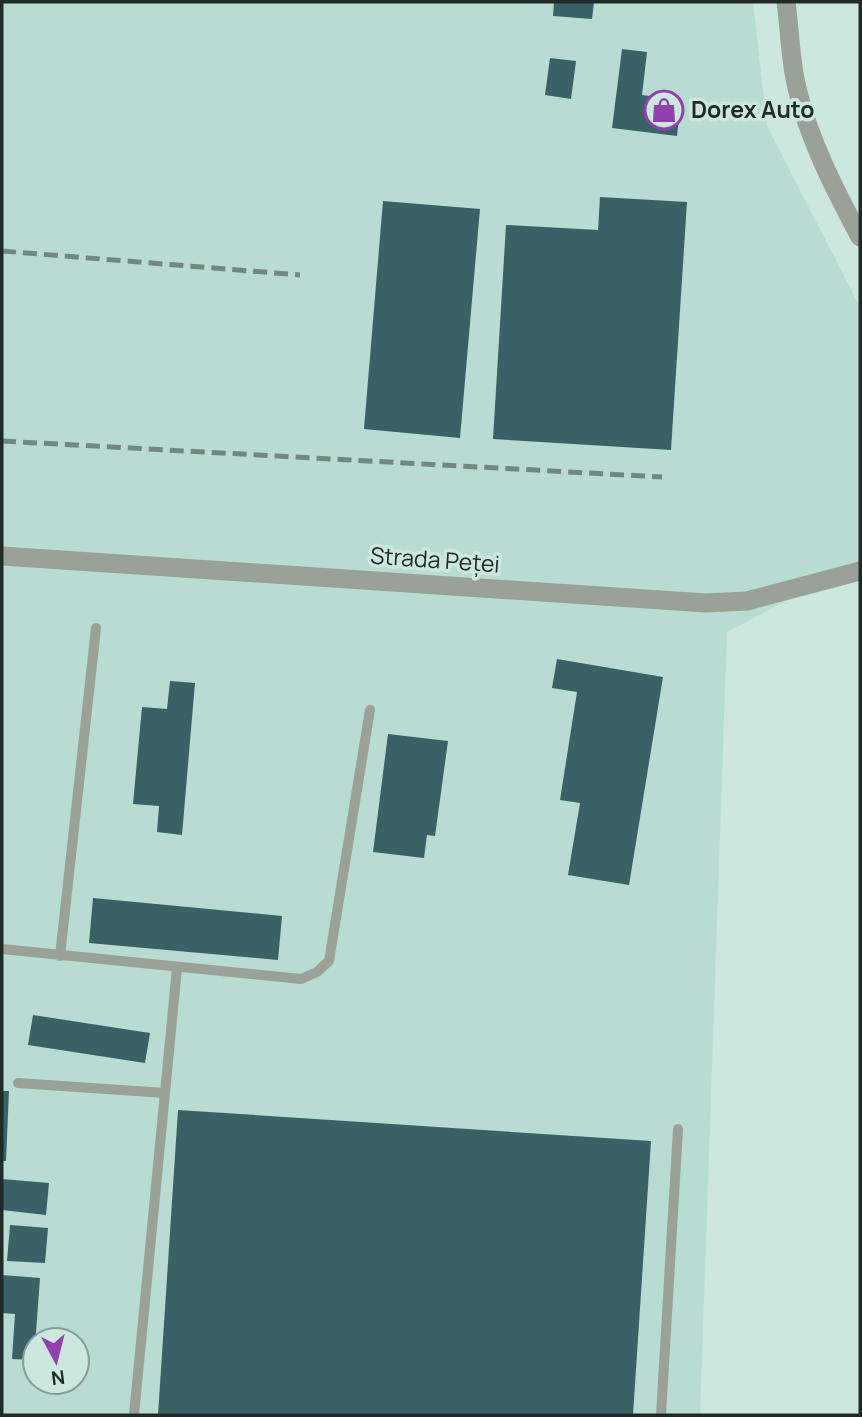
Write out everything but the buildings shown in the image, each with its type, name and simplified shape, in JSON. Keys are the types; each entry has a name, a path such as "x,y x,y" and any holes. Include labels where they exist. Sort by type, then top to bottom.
{"street":[{"path":"786,2 796,87 811,133 834,188 860,237"},
{"name":"Strada Peței","path":"2,556 706,604 747,601 860,570"}],"lane":[{"path":"60,956 96,628"},
{"path":"2,949 301,979 317,972 329,961 370,710"},
{"path":"134,1415 177,968"},
{"path":"18,1083 165,1093"},
{"path":"661,1415 678,1129"}],"shaded area":[{"path":"2,2 753,2 767,126 860,307 860,562 727,632 700,1415 2,1415"}],"railway":[{"path":"2,251 300,275"},
{"path":"2,441 662,477"}],"place":[{"name":"Dorex Auto","path":"664,110"}]}
